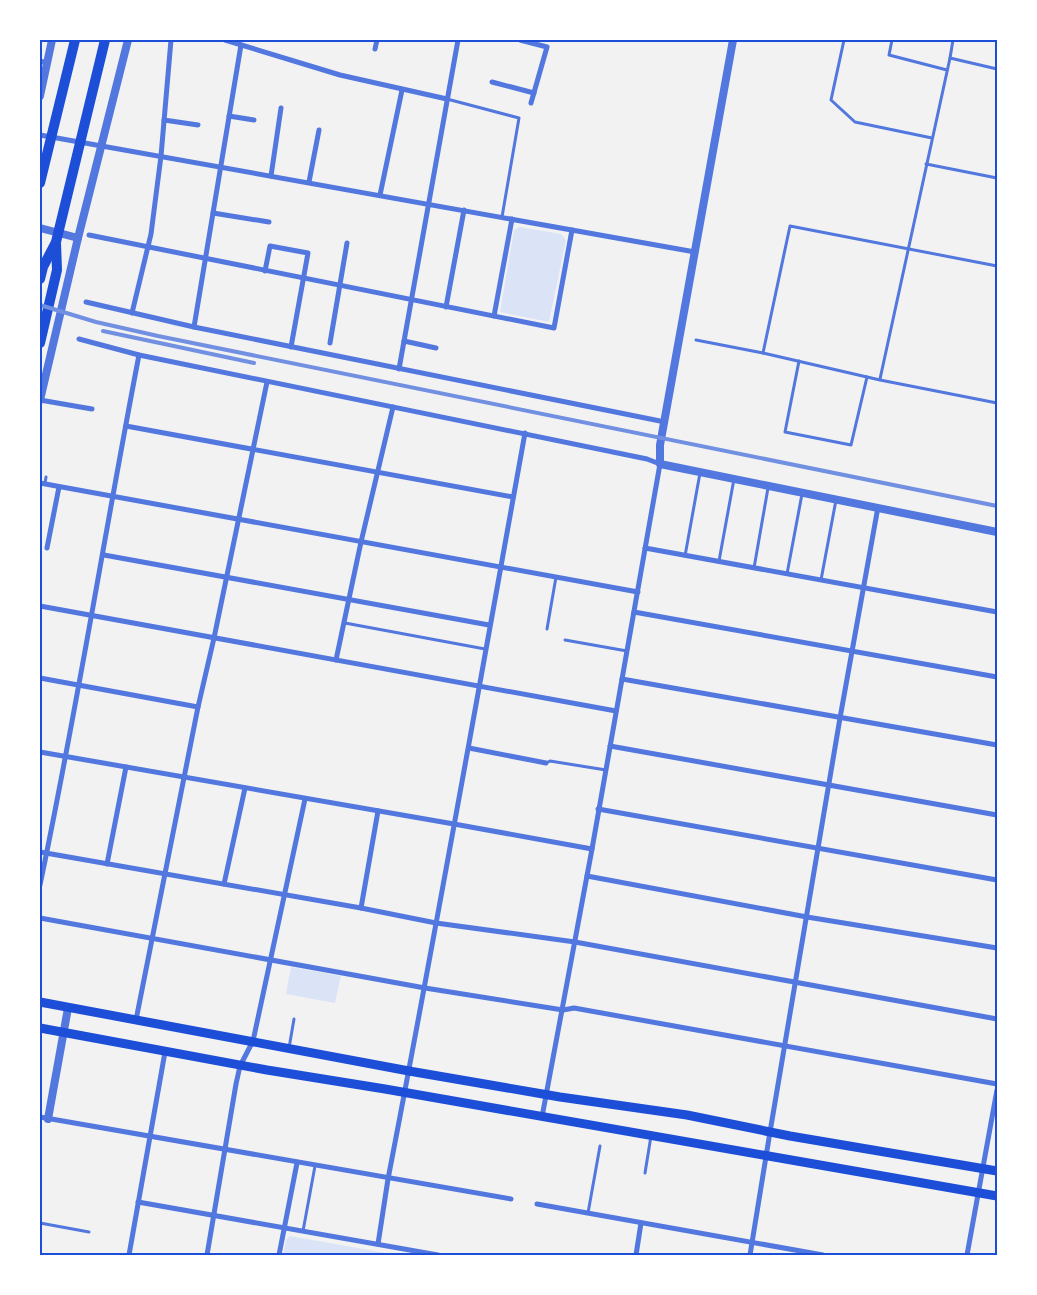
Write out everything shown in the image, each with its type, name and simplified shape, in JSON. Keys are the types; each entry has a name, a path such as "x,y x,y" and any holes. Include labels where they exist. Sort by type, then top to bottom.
{"highway":[{"path":"40,183 75,40"},
{"path":"40,343 56,270 56,242 105,40"},
{"path":"40,279 43,266 56,242"}],"main road":[{"path":"40,1002 409,1071 687,1115 770,1132 997,1171"},
{"path":"40,1028 240,1066 997,1196"}],"street":[{"path":"40,96 44,62 52,40"},
{"path":"92,409 40,396 128,40"},
{"path":"132,313 151,234 161,156 171,40"},
{"path":"225,40 340,74 447,99"},
{"path":"375,49 377,40"},
{"path":"399,369 458,40"},
{"path":"520,40 547,47 531,103"},
{"path":"542,1117 638,592 660,464 660,446 733,40"},
{"path":"194,327 241,45"},
{"path":"492,82 534,93"},
{"path":"380,195 402,90"},
{"path":"271,176 282,108"},
{"path":"229,116 254,120"},
{"path":"164,120 198,125"},
{"path":"309,182 319,130"},
{"path":"40,135 695,252"},
{"path":"446,307 464,210"},
{"path":"213,213 269,222"},
{"path":"494,316 512,219"},
{"path":"40,228 78,238"},
{"path":"89,235 554,328 572,230"},
{"path":"330,343 347,243"},
{"path":"266,271 270,246 308,253 291,347"},
{"path":"86,302 194,327 665,422"},
{"path":"79,339 140,355 267,382 525,433 646,459 660,464 997,532"},
{"path":"404,341 436,348"},
{"path":"40,885 90,615 104,555 140,355"},
{"path":"136,1021 198,707 267,382"},
{"path":"336,660 392,407"},
{"path":"126,426 513,496"},
{"path":"378,1244 388,1179 425,988 525,433"},
{"path":"42,484 638,592"},
{"path":"47,548 59,486"},
{"path":"750,1255 840,718 878,508"},
{"path":"645,548 997,612"},
{"path":"104,555 489,625"},
{"path":"40,606 616,711"},
{"path":"634,612 997,677"},
{"path":"40,678 198,707"},
{"path":"622,679 997,745"},
{"path":"610,746 997,816"},
{"path":"469,748 546,763"},
{"path":"40,752 592,849"},
{"path":"107,864 126,767"},
{"path":"224,884 245,788"},
{"path":"207,1255 240,1066 253,1041 263,1009 270,960 305,798"},
{"path":"598,809 997,880"},
{"path":"361,908 378,811"},
{"path":"40,852 361,908 436,923 575,942 997,1019"},
{"path":"586,876 807,917 997,948"},
{"path":"40,918 425,988 563,1010 574,1008 997,1084"},
{"path":"68,1008 44,1118 511,1200"},
{"path":"129,1255 165,1052"},
{"path":"967,1255 997,1090"},
{"path":"279,1255 297,1163"},
{"path":"138,1202 438,1255"},
{"path":"537,1204 823,1255"},
{"path":"636,1255 641,1223"}],"lane":[{"path":"844,40 831,100 855,122 932,138"},
{"path":"892,40 889,55 947,70"},
{"path":"880,380 950,58 952,40"},
{"path":"950,58 997,69"},
{"path":"447,99 519,118 502,217"},
{"path":"926,164 997,178"},
{"path":"763,353 790,226 997,266"},
{"path":"696,340 997,403"},
{"path":"799,361 785,432 851,445 867,377"},
{"path":"685,556 700,472"},
{"path":"42,484 46,477"},
{"path":"719,562 734,479"},
{"path":"754,568 768,486"},
{"path":"787,574 802,493"},
{"path":"821,580 836,499"},
{"path":"546,629 556,576"},
{"path":"345,623 485,649"},
{"path":"564,640 627,651"},
{"path":"546,763 550,761 606,770"},
{"path":"289,1048 294,1019"},
{"path":"645,1173 651,1136"},
{"path":"588,1213 600,1146"},
{"path":"303,1231 315,1166"},
{"path":"40,1223 89,1232"}],"shaded area":[{"path":"520,227 561,234 566,240 549,322 500,312 514,230"},
{"path":"291,967 341,976 335,1003 286,994"},
{"path":"290,1236 397,1255 283,1255 286,1240"}],"railway":[{"path":"40,305 96,322 158,336 997,506"},
{"path":"103,331 254,363"}]}
